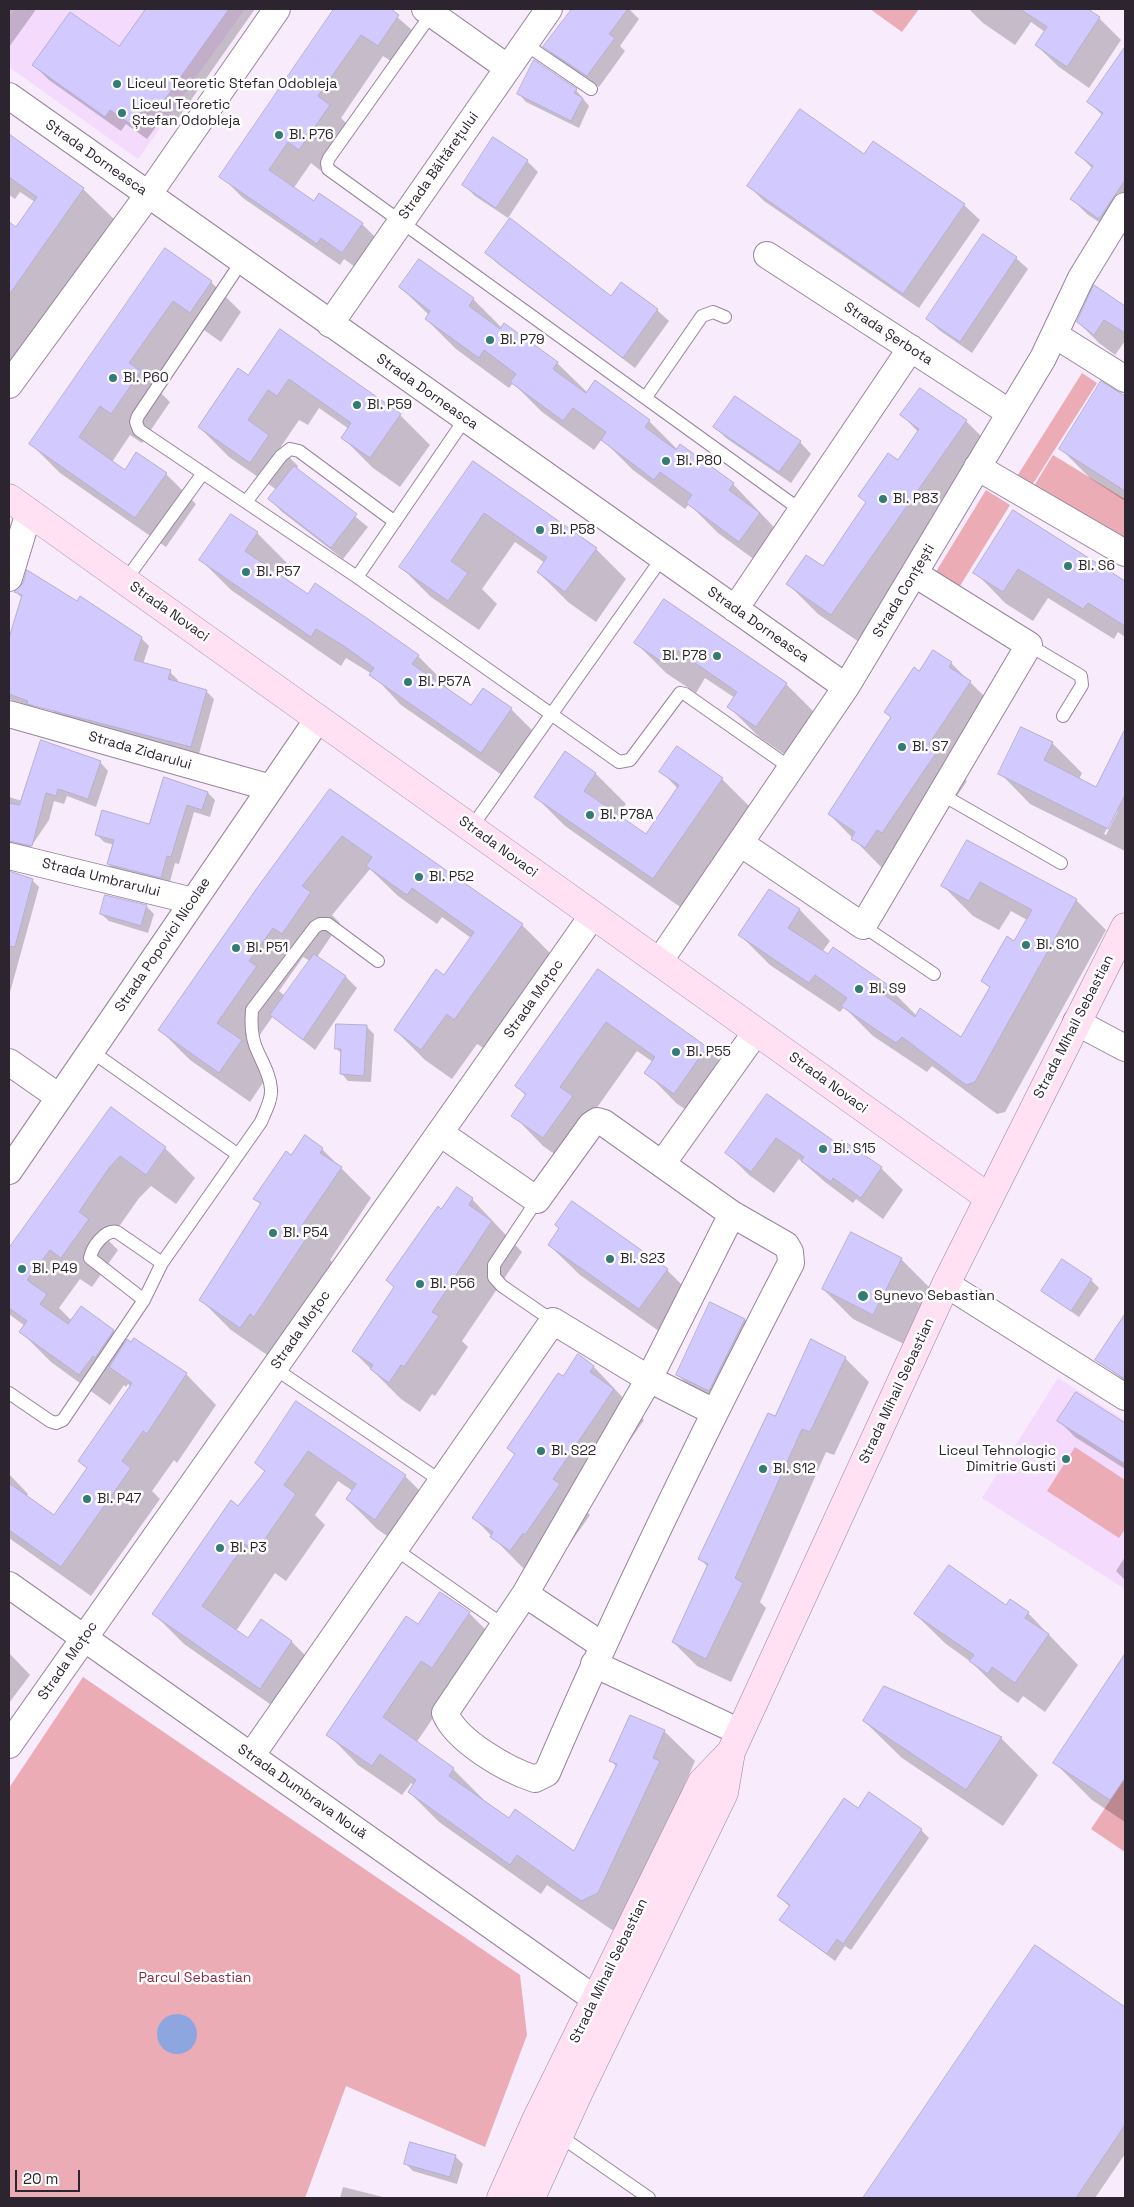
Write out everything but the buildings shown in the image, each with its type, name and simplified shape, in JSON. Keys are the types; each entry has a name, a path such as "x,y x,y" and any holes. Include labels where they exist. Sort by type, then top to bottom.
{"main road":[{"name":"Strada Novaci","path":"19,505 988,1197"},
{"name":"Strada Mihail Sebastian","path":"531,2198 724,1793 735,1742 946,1284 1125,927"},
{"name":"Strada Mihail Sebastian","path":"501,2198 536,2120 702,1782 735,1742"}],"street":[{"path":"9,385 148,195 277,9"},
{"name":"Strada Băltărețului","path":"330,324 549,9"},
{"path":"429,11 508,68"},
{"name":"Strada Dorneasca","path":"9,96 846,687"},
{"name":"Strada Conțești","path":"658,962 792,769 846,687 1010,413 1055,335 1081,278 1125,206"},
{"name":"Strada Șerbota","path":"767,255 1010,413"},
{"path":"1055,335 1125,379"},
{"path":"735,609 911,348"},
{"path":"978,467 1125,553"},
{"path":"9,578 19,505"},
{"path":"740,844 863,926 1029,645 915,574"},
{"name":"Strada Zidarului","path":"9,714 271,788"},
{"name":"Strada Popovici Nicolae","path":"9,1170 318,719"},
{"name":"Strada Umbrarului","path":"9,856 193,901"},
{"name":"Strada Moțoc","path":"9,1745 593,915"},
{"path":"1076,1022 1125,1048"},
{"path":"662,1164 756,1032"},
{"path":"9,1062 59,1097"},
{"path":"440,1134 537,1200 591,1125 597,1121 604,1123 732,1214 786,1245 790,1252 791,1263 714,1412 598,1654 547,1773 535,1779 522,1775 461,1737 450,1726 445,1713 524,1594 649,1379 732,1214"},
{"path":"946,1284 1125,1397"},
{"path":"251,1756 553,1321 649,1379 714,1412"},
{"name":"Strada Dumbrava Nouă","path":"9,1585 595,1999"},
{"path":"524,1594 598,1654 735,1742"}],"lane":[{"path":"429,11 326,163 328,169 802,511"},
{"path":"524,44 591,89"},
{"path":"242,261 138,416 136,422 139,430 358,577 619,762 625,763 630,760 680,693 685,694 792,769"},
{"path":"646,397 702,316 713,312 725,317"},
{"path":"358,577 465,419"},
{"path":"246,502 281,456 290,450 299,450 395,522"},
{"path":"125,581 203,473"},
{"path":"471,828 662,558"},
{"path":"1029,645 1081,676 1082,684 1063,716"},
{"path":"942,794 1061,863"},
{"path":"9,1393 50,1421 56,1423 63,1420 144,1300 162,1263 261,1122 269,1104 272,1090 269,1077 255,1043 251,1023 252,1010 320,924 328,924 378,961"},
{"path":"863,926 934,974"},
{"path":"91,1051 237,1154"},
{"path":"537,1200 494,1265 494,1277 502,1286 553,1321"},
{"path":"144,1300 95,1264 90,1258 91,1252 106,1233 112,1231 117,1232 162,1263"},
{"path":"274,1368 441,1481"},
{"path":"395,1548 503,1625"},
{"path":"536,2120 649,2198"}],"shaded area":[{"name":"Liceul Teoretic Ștefan Odobleja","path":"15,9 245,9 138,159 9,67 9,17"},
{"name":"Liceul Tehnologic Dimitrie Gusti","path":"1058,1378 1125,1420 1125,1589 982,1498"}],"green space":[{"path":"870,9 919,9 902,32"},
{"path":"1082,373 1097,383 1029,490 1014,481"},
{"path":"1053,455 1125,499 1125,547 1031,491"},
{"path":"986,490 1010,505 955,594 931,580"},
{"path":"1075,1447 1125,1480 1125,1529 1119,1538 1047,1491"},
{"name":"Parcul Sebastian","path":"83,1677 520,1975 527,2035 485,2147 346,2086 305,2198 9,2198 9,1788"},
{"path":"1125,1778 1125,1852 1091,1829"}],"water":[{"path":"181,2014 188,2017 194,2023 197,2034 196,2042 188,2051 181,2054 173,2054 166,2051 158,2042 157,2030 160,2023 169,2015"}],"place":[{"name":"Liceul Teoretic Stefan Odobleja","path":"117,84"},
{"name":"Liceul Teoretic Ștefan Odobleja","path":"122,113"},
{"name":"Bl. P76","path":"279,135"},
{"name":"Bl. P79","path":"490,340"},
{"name":"Bl. P60","path":"113,378"},
{"name":"Bl. P59","path":"357,405"},
{"name":"Bl. P80","path":"666,461"},
{"name":"Bl. P83","path":"883,499"},
{"name":"Bl. P58","path":"540,530"},
{"name":"Bl. S6","path":"1068,566"},
{"name":"Bl. P57","path":"246,572"},
{"name":"Bl. P78","path":"717,656"},
{"name":"Bl. P57A","path":"408,682"},
{"name":"Bl. S7","path":"902,747"},
{"name":"Bl. P78A","path":"590,815"},
{"name":"Bl. P52","path":"419,877"},
{"name":"Bl. S10","path":"1026,945"},
{"name":"Bl. P51","path":"236,948"},
{"name":"Bl. S9","path":"859,989"},
{"name":"Bl. P55","path":"676,1052"},
{"name":"Bl. S15","path":"823,1149"},
{"name":"Bl. P54","path":"273,1233"},
{"name":"Bl. S23","path":"610,1259"},
{"name":"Bl. P49","path":"22,1269"},
{"name":"Bl. P56","path":"420,1284"},
{"name":"Synevo Sebastian","path":"863,1296"},
{"name":"Bl. S22","path":"541,1451"},
{"name":"Liceul Tehnologic Dimitrie Gusti","path":"1066,1459"},
{"name":"Bl. S12","path":"763,1469"},
{"name":"Bl. P47","path":"87,1499"},
{"name":"Bl. P3","path":"220,1548"}]}
